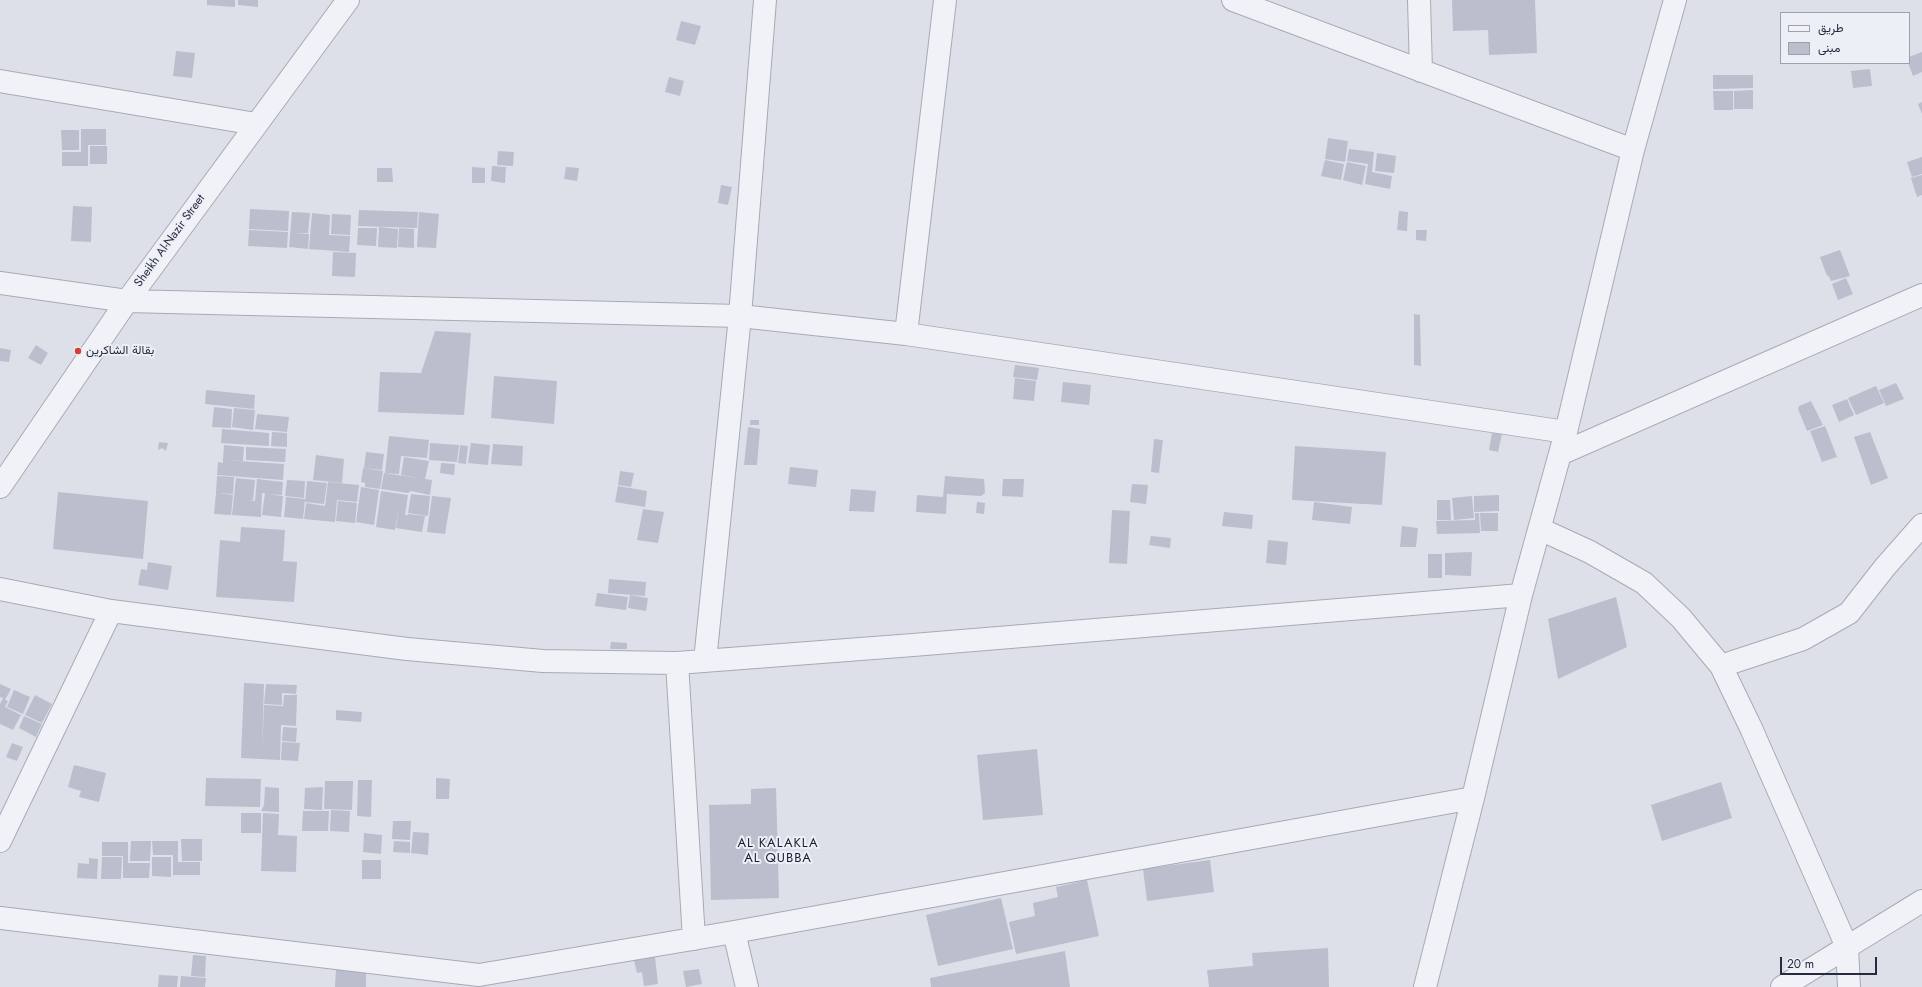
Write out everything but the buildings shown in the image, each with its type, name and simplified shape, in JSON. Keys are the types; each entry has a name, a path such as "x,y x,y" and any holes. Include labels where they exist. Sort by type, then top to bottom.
{"street":[{"name":"Sheikh Al-Nazir Street","path":"0,487 127,301 348,0"},
{"path":"705,661 740,316 765,0"},
{"path":"906,334 945,0"},
{"path":"1233,0 1633,150"},
{"path":"1419,0 1421,71"},
{"path":"1425,987 1473,798 1521,595 1566,432 1633,150 1675,0"},
{"path":"0,81 256,124"},
{"path":"0,283 127,301 740,316 906,334 1566,432"},
{"path":"1560,454 1922,295"},
{"path":"1721,666 1803,639 1849,613 1885,566 1922,525"},
{"path":"1540,529 1590,552 1644,583 1681,618 1721,666 1751,728 1847,947 1849,987"},
{"path":"0,589 111,612 407,649 543,661 677,663 1521,595"},
{"path":"0,841 111,612"},
{"path":"677,663 694,939"},
{"path":"0,918 480,981 694,939 1473,798"},
{"path":"1782,987 1922,901"},
{"path":"734,932 747,987"}],"place":[{"name":"بقالة الشاكرين","path":"78,351"}],"district":[{"name":"AL KALAKLA AL QUBBA","path":"778,852"}]}
